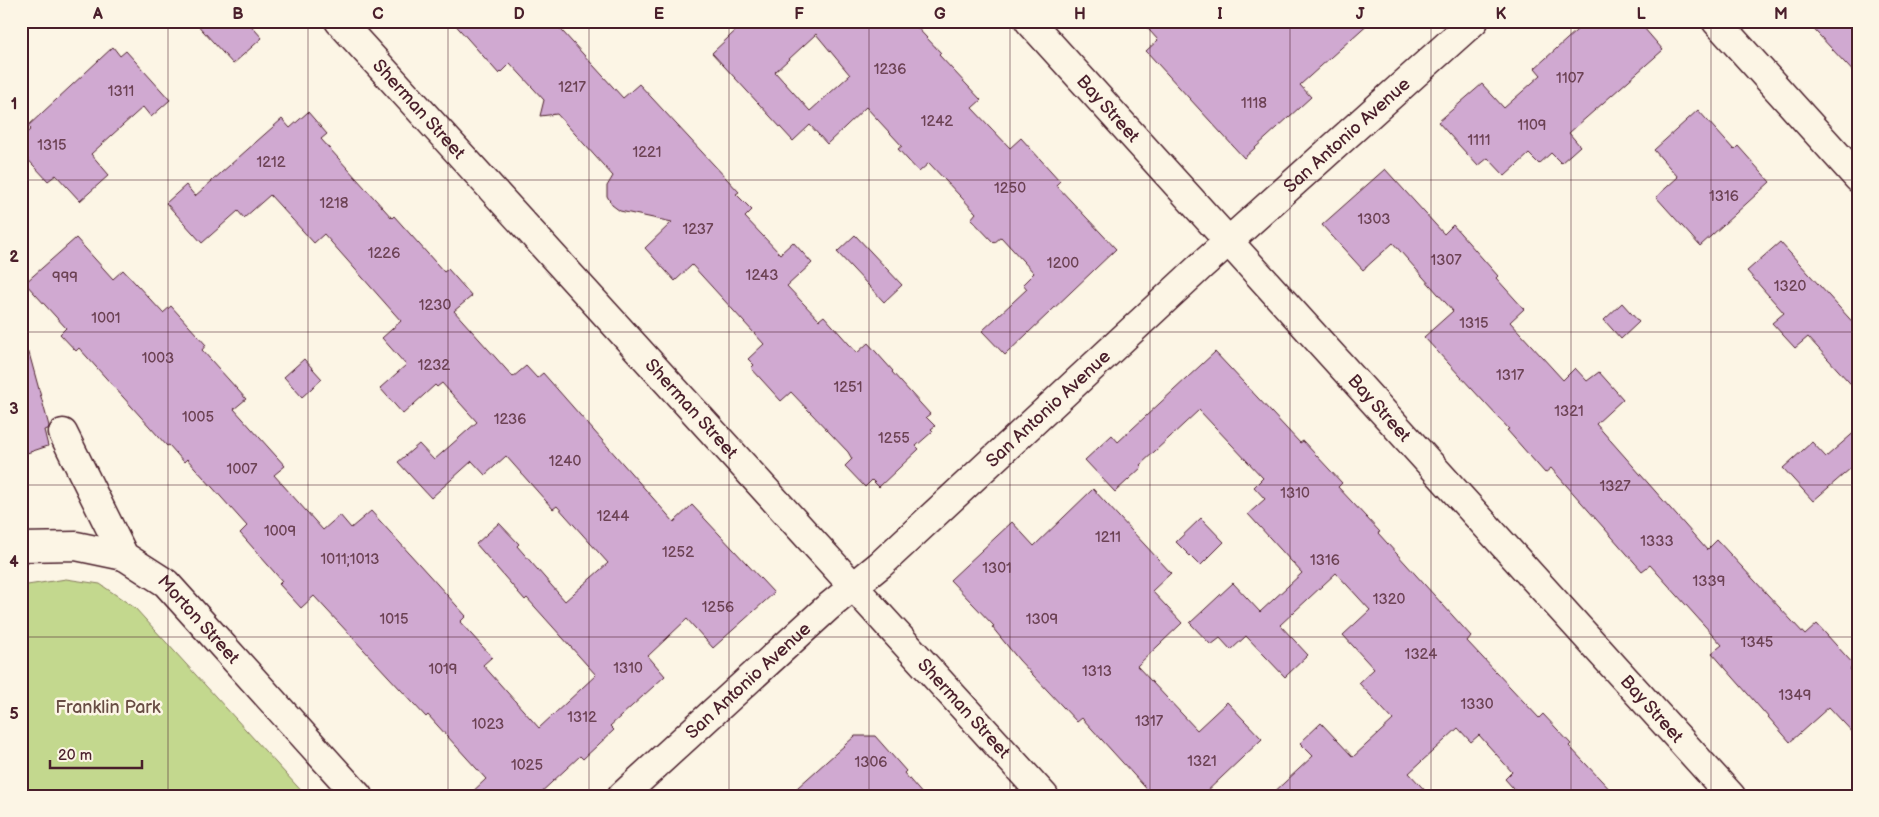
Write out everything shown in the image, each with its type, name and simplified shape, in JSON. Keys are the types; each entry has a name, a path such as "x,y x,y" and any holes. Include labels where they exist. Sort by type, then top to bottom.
{"street":[{"name":"Sherman Street","path":"339,21 1044,796"},
{"name":"Bay Street","path":"1029,21 1731,796"},
{"name":"San Antonio Avenue","path":"622,796 820,615 881,564 1228,242 1474,21"},
{"path":"1716,21 1858,178"},
{"name":"Morton Street","path":"63,433 124,556 166,584 358,796"},
{"path":"21,547 76,546 124,556"}],"green space":[{"name":"Franklin Park","path":"66,579 100,584 135,608 306,796 21,796 21,586"}],"building":[{"path":"194,21 247,21 262,38 233,64"},
{"path":"452,21 553,21 623,98 639,84 739,192 736,194 752,210 745,217 780,254 793,242 812,263 787,286 819,320 824,316 857,353 868,343 930,414 926,417 935,426 931,429 933,431 916,446 919,449 879,487 872,480 865,487 845,466 852,459 848,452 791,392 781,401 751,368 754,365 748,359 764,344 692,265 675,281 645,248 672,222 620,211 612,205 607,196 607,186 613,176 557,114 540,116 544,100 510,63 499,74"},
{"path":"746,21 911,21 941,53 939,55 981,100 972,108 1010,148 1021,138 1060,181 1056,185 1116,249 1005,355 982,331 1027,289 1023,284 1034,273 1001,237 994,243 971,219 976,213 929,163 919,172 898,149 902,146 866,107 827,144 810,125 793,141 712,53","holes":["816,34 850,75 810,111 775,72"]},
{"path":"1141,21 1371,21 1300,85 1311,97 1244,158 1146,51 1158,40"},
{"path":"1587,21 1638,21 1663,50 1569,133 1580,146 1561,163 1551,153 1539,164 1529,154 1505,176 1488,158 1478,166 1438,122 1482,84 1504,108 1541,75 1535,68"},
{"path":"1806,21 1858,21 1858,77"},
{"path":"113,47 120,56 126,51 170,100 151,117 143,107 91,154 109,175 80,201 56,175 48,181 21,152 21,138 31,129 28,126"},
{"path":"1698,110 1734,150 1738,146 1770,182 1700,246 1656,197 1678,177 1654,150"},
{"path":"308,112 327,134 321,139 392,218 394,216 444,272 448,269 472,296 454,311 513,377 526,366 537,378 543,373 674,522 692,505 774,593 713,648 687,619 648,656 665,676 610,726 614,730 583,759 580,756 537,796 468,796 486,779 428,715 426,717 314,596 301,608 279,584 282,581 240,533 247,526 187,459 184,462 169,445 167,446 79,348 76,351 60,334 66,328 25,283 76,238 113,279 123,270 163,313 171,306 206,345 202,350 246,399 234,409 285,466 274,475 323,530 340,515 351,528 371,511 466,616 460,622 492,657 483,665 539,728 596,675 527,598 525,600 476,544 499,523 519,544 517,546 565,601 608,563 557,506 553,509 506,456 485,475 472,461 431,498 398,462 419,444 434,460 477,422 442,383 437,387 435,385 403,414 380,388 406,365 382,338 401,321 324,234 314,243 270,195 244,218 238,211 202,243 166,203 186,185 195,196 282,119 290,128"},
{"path":"1385,169 1444,234 1453,225 1498,276 1496,278 1524,309 1510,322 1563,380 1575,368 1587,381 1599,372 1623,399 1596,424 1707,550 1717,540 1805,635 1817,624 1855,666 1850,669 1858,678 1858,738 1829,707 1790,742 1712,653 1722,645 1650,565 1642,571 1551,468 1545,473 1507,430 1509,429 1424,337 1453,311 1393,243 1363,270 1322,225"},
{"path":"855,235 902,285 884,302 837,252"},
{"path":"1780,242 1858,328 1858,392 1808,337 1795,348 1772,323 1784,313 1747,271"},
{"path":"1622,303 1639,322 1621,339 1604,320"},
{"path":"1215,352 1300,443 1303,441 1342,483 1338,487 1471,636 1467,641 1539,718 1543,714 1571,744 1569,746 1616,796 1520,796 1505,779 1512,772 1479,735 1471,742 1458,728 1409,773 1430,796 1270,796 1313,756 1300,743 1321,723 1353,757 1393,720 1359,683 1374,669 1343,635 1370,610 1336,573 1280,625 1308,655 1285,677 1246,636 1231,650 1220,638 1211,645 1190,623 1233,583 1260,612 1302,573 1248,514 1265,499 1254,487 1263,478 1199,410 1140,465 1142,467 1115,492 1085,460 1112,435 1118,442"},
{"path":"29,353 49,426 48,429 44,430 48,446 21,455 21,354"},
{"path":"304,359 322,379 302,397 284,377"},
{"path":"1858,429 1858,462 1813,501 1783,468 1812,442 1826,457"},
{"path":"1093,489 1171,573 1152,591 1182,623 1137,666 1197,730 1227,702 1262,739 1202,796 1153,796 1082,718 1077,722 1019,660 992,627 994,626 950,580 1012,522 1034,546"},
{"path":"1201,518 1224,542 1200,566 1176,542"},
{"path":"855,736 875,736 906,771 904,773 924,796 788,796"}]}
